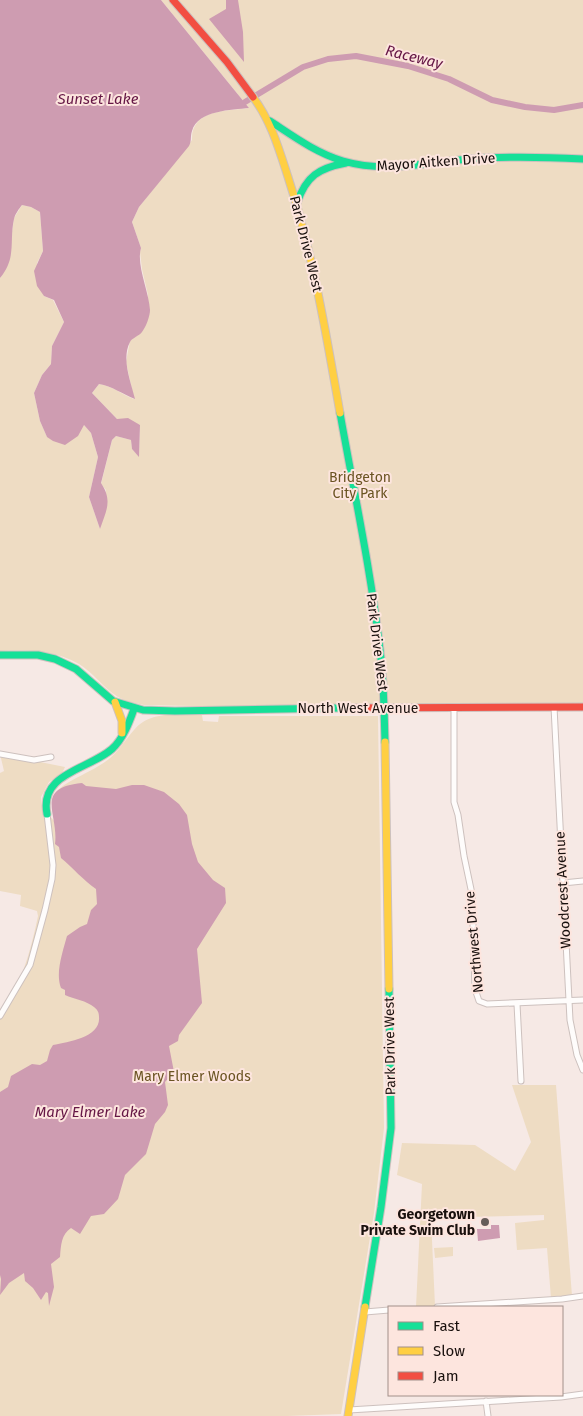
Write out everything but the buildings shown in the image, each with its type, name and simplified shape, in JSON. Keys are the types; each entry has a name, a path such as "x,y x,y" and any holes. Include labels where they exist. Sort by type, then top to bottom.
{"street":[{"name":"Park Drive West","path":"173,0 227,62 256,99 269,121 296,204 317,283 365,554 381,657 384,708 391,1128 385,1184 348,1413"},
{"name":"Mayor Aitken Drive","path":"269,121 316,149 349,163 370,166 396,166 498,157 583,160"},
{"path":"296,204 301,188 317,172 349,163"},
{"path":"0,655 38,655 55,659 76,669 115,702 122,721 122,736"},
{"name":"North West Avenue","path":"115,702 134,709 175,711 289,708 583,707"},
{"name":"Woodcrest Avenue","path":"554,707 569,1001 572,1032 577,1055 583,1070"},
{"name":"Northwest Drive","path":"454,708 454,796 472,894 475,989 477,997 486,1004 517,1004"},
{"path":"0,1016 30,965 52,879 53,865 46,797 54,783 99,759 116,745 134,709"},
{"path":"0,754 34,760 51,757"},
{"path":"563,883 583,881"},
{"path":"522,1081 517,1004 583,1000"},
{"path":"450,1306 583,1296"},
{"path":"364,1312 388,1310"},
{"path":"348,1413 583,1394"},
{"path":"486,1401 488,1416"}],"green space":[{"name":"Bridgeton City Park","path":"161,0 583,0 583,707 289,708 144,705 118,697 79,664 70,659 51,653 0,651 0,278 7,266 14,218 22,205 40,212 43,251 37,263 44,296 53,300 64,322 52,346 51,364 42,375 34,393 40,421 47,437 84,425 91,433 98,457 89,497 100,529 106,490 101,484 112,440 116,436 131,440 132,449 139,456 140,425 117,419 92,393 99,384 134,399 126,362 130,341 142,331 148,295 142,269 141,248 132,222 139,207 192,140 193,130 197,122 204,117 221,111 249,108"},
{"name":"Mary Elmer Woods","path":"175,714 202,715 203,721 218,722 219,716 378,716 384,1128 374,1213 341,1414 287,1416 0,1416 0,1017 14,993 24,969 38,916 37,911 20,906 21,895 0,891 0,773 4,771 0,754 65,767 62,773 49,782 41,797 42,807 55,822 55,795 59,789 109,759 141,724 156,716"},
{"path":"512,1085 556,1085 572,1296 551,1298 547,1248 517,1250 515,1223 544,1220 544,1215 431,1218 435,1306 416,1306 422,1184 397,1175 402,1143 475,1145 515,1171 531,1142"},
{"path":"453,1247 453,1256 435,1258 434,1248"}],"water":[{"name":"Sunset Lake","path":"0,0 161,0 249,108 216,112 195,124 189,146 139,207 132,222 141,248 141,270 150,310 149,318 143,330 131,341 127,349 128,370 135,399 113,388 99,384 92,393 117,419 128,418 140,425 139,457 132,449 131,440 116,436 112,440 101,483 105,489 108,501 100,529 89,497 98,457 91,433 84,425 78,436 65,445 47,437 40,421 34,393 42,375 51,364 52,346 64,322 54,300 44,296 37,286 34,271 43,251 40,212 31,207 22,205 15,215 11,256 0,278"},
{"path":"226,0 238,0 243,32 244,62 209,19 226,9"},
{"name":"Mary Elmer Lake","path":"82,783 86,786 116,789 132,785 144,785 164,792 179,804 187,815 192,844 198,862 213,880 225,888 226,903 197,949 202,1003 179,1035 178,1041 169,1046 174,1072 165,1082 168,1105 165,1112 155,1124 146,1154 125,1175 118,1199 104,1214 91,1216 80,1234 71,1228 65,1234 60,1257 51,1264 54,1287 49,1306 48,1293 46,1292 41,1300 33,1288 25,1281 24,1273 9,1283 0,1295 0,1092 8,1087 11,1076 32,1064 40,1065 47,1061 53,1045 90,1034 98,1024 99,1014 96,1009 88,1003 65,995 65,990 61,988 59,982 60,962 67,936 87,924 91,910 97,904 96,889 61,858 59,847 55,844 53,797 58,790"},
{"path":"491,1225 499,1225 500,1238 478,1241 477,1229 491,1229"}],"waterway":[{"name":"Raceway","path":"245,102 303,67 328,59 356,56 408,66 449,79 492,100 525,107 554,110 583,105"}],"traffic: fast":[{"path":"270,121 305,144 333,158 358,165 390,167 497,157 583,159"},
{"path":"297,203 305,186 315,175 328,168 346,163"},
{"path":"340,413 376,620 384,696 385,742"},
{"path":"0,655 38,655 55,659 76,669 113,701 143,710 341,708"},
{"path":"47,814 47,800 50,789 68,774 112,749 122,736 134,709"},
{"path":"365,1307 391,1128 389,989"}],"traffic: slow":[{"path":"253,97 265,116 274,136 305,235 340,413"},
{"path":"115,702 122,721 122,733"},
{"path":"385,742 389,989"},
{"path":"348,1416 365,1307"}],"traffic: jam":[{"path":"173,0 227,62 253,97"},
{"path":"341,708 583,707"}],"place":[{"name":"Georgetown Private Swim Club","path":"485,1222"}]}
